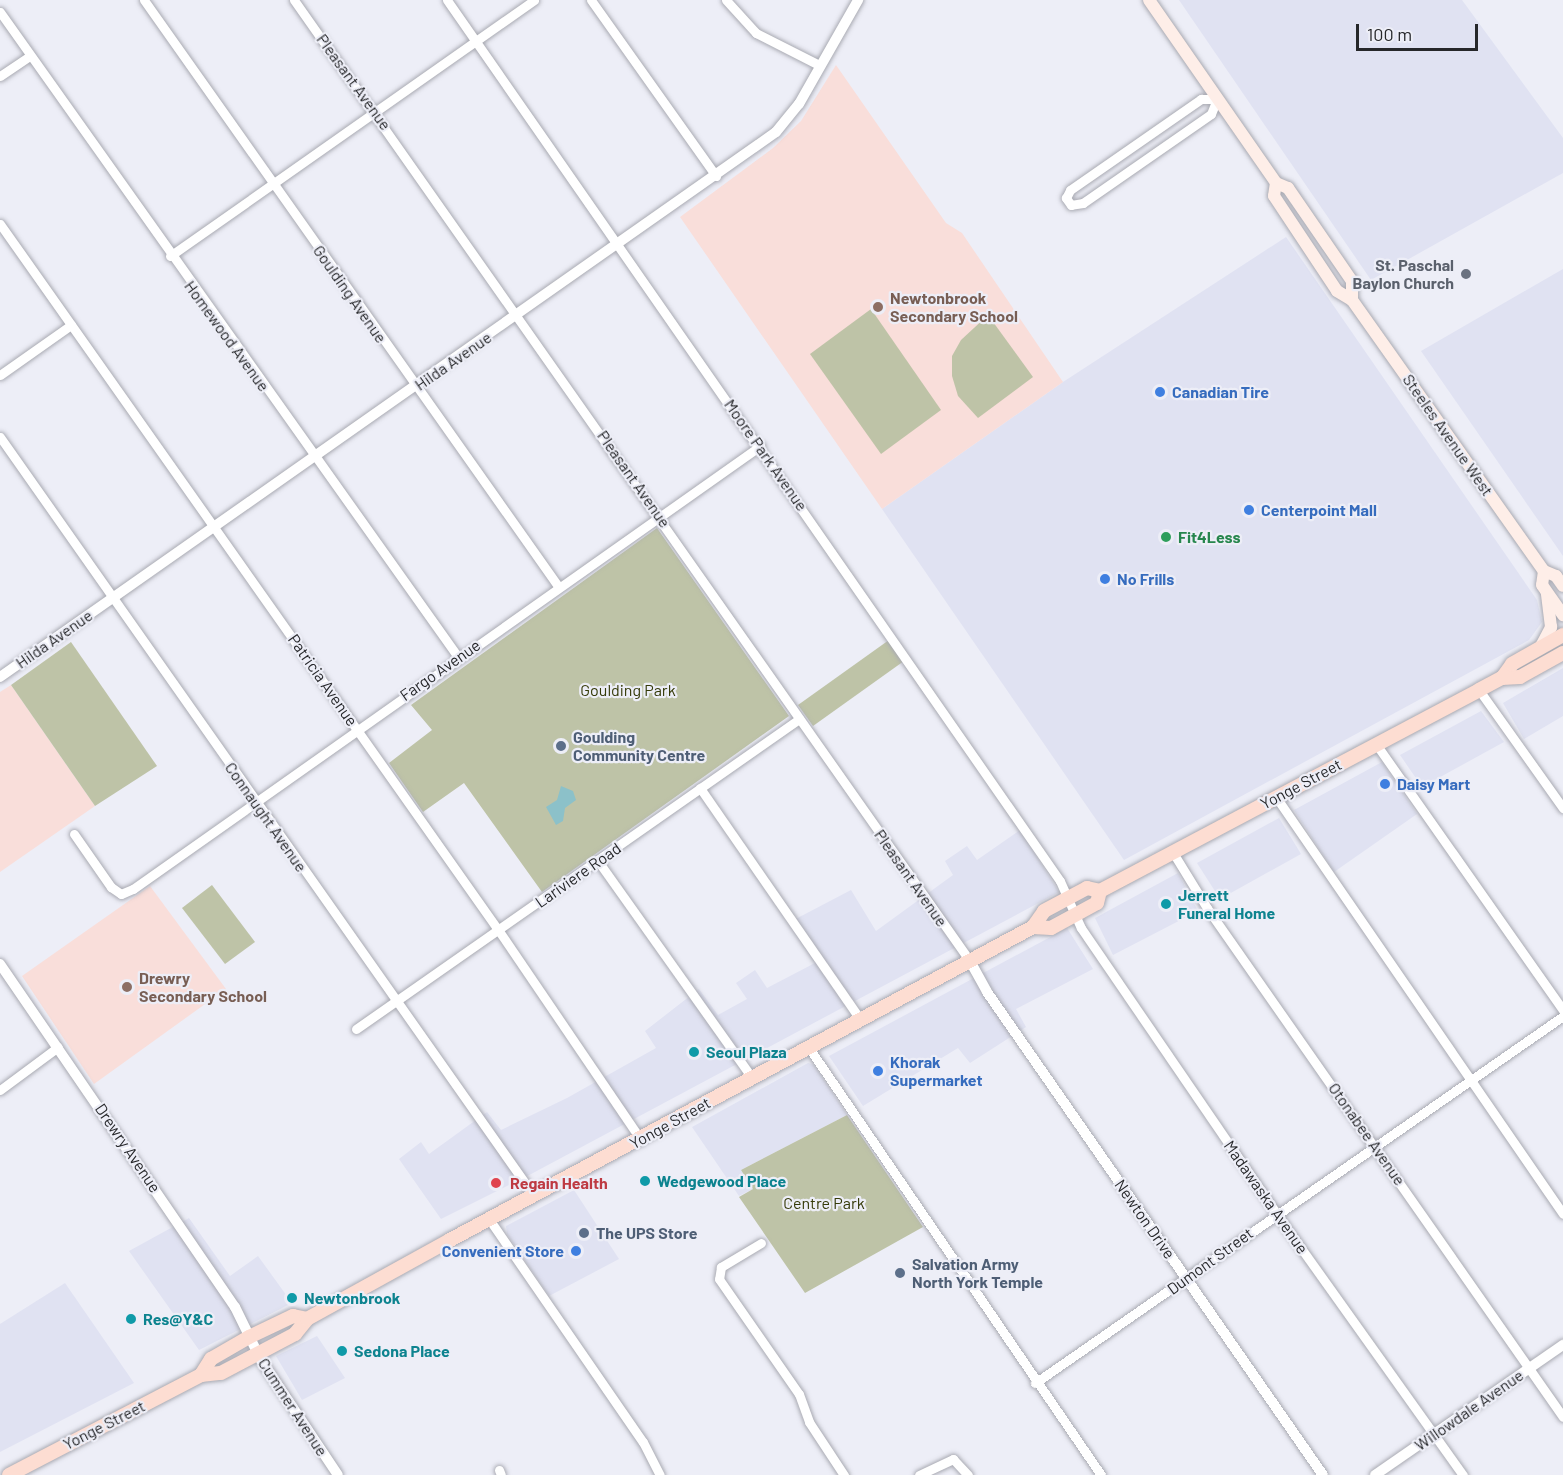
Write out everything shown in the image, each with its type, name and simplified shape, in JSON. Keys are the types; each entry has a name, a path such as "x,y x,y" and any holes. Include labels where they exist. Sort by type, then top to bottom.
{"main road":[{"name":"Steeles Avenue West","path":"1149,0 1276,183 1288,188 1352,281 1352,300"},
{"name":"Steeles Avenue West","path":"1276,183 1274,196 1337,291 1352,300 1544,571 1556,576 1563,586"},
{"path":"1300,236 1312,226"},
{"name":"Steeles Avenue West","path":"1544,571 1542,585 1563,615"},
{"path":"1539,649 1551,627 1547,593"},
{"name":"Yonge Street","path":"1502,678 1512,664 1563,635"},
{"name":"Yonge Street","path":"9,1475 201,1375 221,1373 295,1334 307,1319 489,1219 641,1140 859,1018 1033,927 1044,911 1087,888 1100,891 1502,678 1520,677 1563,653"},
{"name":"Yonge Street","path":"1033,927 1051,928 1097,903 1100,891"},
{"name":"Yonge Street","path":"201,1375 211,1359 249,1337 293,1316 307,1319"}],"street":[{"name":"Goulding Avenue","path":"144,0 415,387 558,586"},
{"name":"Pleasant Avenue","path":"294,0 375,110 970,961"},
{"name":"Moore Park Avenue","path":"447,0 760,446 1060,881 1074,915"},
{"path":"170,256 534,0"},
{"path":"591,0 716,176"},
{"path":"726,0 756,33 819,65"},
{"name":"Hilda Avenue","path":"0,677 214,526 315,458 776,132 799,104 819,65 858,0"},
{"name":"Homewood Avenue","path":"0,12 170,256 458,657"},
{"path":"0,76 30,56"},
{"path":"1201,99 1217,99 1211,114 1092,196 1071,205 1066,198 1083,181 1201,99"},
{"path":"1083,181 1092,196"},
{"name":"Patricia Avenue","path":"0,224 499,931 641,1140"},
{"path":"0,375 71,325"},
{"name":"Connaught Avenue","path":"0,437 534,1196"},
{"name":"Fargo Avenue","path":"74,834 111,887 121,894 256,803 558,586 760,446"},
{"path":"1479,690 1563,808"},
{"name":"Lariviere Road","path":"356,1029 799,719"},
{"path":"1376,744 1563,1010"},
{"path":"700,788 859,1018"},
{"path":"1276,797 1563,1214"},
{"name":"Otonabee Avenue","path":"1172,851 1206,908 1376,1146 1563,1417"},
{"path":"597,861 752,1078"},
{"name":"Madawaska Avenue","path":"1074,915 1276,1213 1463,1475"},
{"name":"Newton Drive","path":"970,961 978,980 1323,1475"},
{"name":"Drewry Avenue","path":"2,972 58,1047 235,1307 249,1337"},
{"name":"Dumont Street","path":"1035,1383 1276,1213 1563,1016"},
{"path":"0,1090 58,1047"},
{"path":"809,1048 1035,1383 1101,1475"},
{"path":"489,1219 643,1442 660,1475"},
{"path":"761,1243 721,1267 719,1280 799,1394 809,1422 844,1475"},
{"name":"Cummer Avenue","path":"249,1337 338,1475"},
{"name":"Willowdale Avenue","path":"1375,1475 1563,1345"},
{"path":"919,1475 953,1459 968,1475"}],"shaded area":[{"path":"1179,0 1462,0 1563,138 1563,173 1371,280"},
{"name":"Newtonbrook Secondary School","path":"836,65 946,223 962,233 1063,382 882,509 680,217 773,148 801,121"},
{"path":"1286,237 1537,600 1542,622 1529,640 1124,860 882,509 1063,382"},
{"path":"1563,269 1563,556 1421,351"},
{"path":"1563,668 1563,716 1524,739 1503,703"},
{"path":"11,685 95,806 0,872 0,692"},
{"path":"1481,711 1504,742 1422,787 1400,755"},
{"path":"1382,762 1417,814 1334,872 1294,810"},
{"path":"1279,818 1301,854 1220,899 1197,863"},
{"path":"1020,830 1059,892 533,1173 441,1219 399,1159 421,1142 429,1154 487,1112 501,1130 567,1098 656,1048 645,1031 699,989 718,1015 747,999 736,983 755,970 767,988 815,963 788,923 851,890 876,931 953,875 945,861 967,846 977,860"},
{"path":"1178,873 1198,911 1113,955 1095,918"},
{"name":"Drewry Secondary School","path":"150,886 226,989 94,1084 22,976"},
{"path":"1067,928 1093,969 1016,1009 1026,1027 970,1063 958,1048 863,1106 829,1056"},
{"path":"808,1063 814,1065 847,1115 741,1170 753,1189 739,1196 692,1127"},
{"path":"574,1190 619,1259 549,1296 507,1234 506,1226"},
{"path":"189,1218 230,1276 258,1256 292,1303 199,1350 129,1251"},
{"path":"65,1283 134,1383 0,1452 0,1324"},
{"path":"317,1336 345,1378 302,1400 276,1356"}],"green space":[{"path":"871,309 941,410 881,454 810,354"},
{"path":"988,315 1033,377 978,418 958,396 952,376 952,356 961,340"},
{"name":"Goulding Park","path":"657,528 789,716 542,892 464,783 423,812 389,763 432,730 411,705"},
{"path":"889,640 904,661 813,726 798,705"},
{"path":"71,642 157,766 95,806 11,685"},
{"path":"212,885 255,942 225,964 182,908"},
{"name":"Centre Park","path":"847,1115 923,1227 805,1293 739,1197 753,1189 741,1170"}],"water":[{"path":"561,786 573,791 576,800 565,808 563,821 556,825 546,807 557,800"}],"place":[{"name":"St. Paschal Baylon Church","path":"1466,274"},
{"name":"Newtonbrook Secondary School","path":"878,307"},
{"name":"Canadian Tire","path":"1160,392"},
{"name":"Centerpoint Mall","path":"1249,510"},
{"name":"Fit4Less","path":"1166,537"},
{"name":"No Frills","path":"1105,579"},
{"name":"Goulding Community Centre","path":"561,746"},
{"name":"Daisy Mart","path":"1385,784"},
{"name":"Jerrett Funeral Home","path":"1166,904"},
{"name":"Drewry Secondary School","path":"127,987"},
{"name":"Seoul Plaza","path":"694,1052"},
{"name":"Khorak Supermarket","path":"878,1071"},
{"name":"Wedgewood Place","path":"645,1181"},
{"name":"Regain Health","path":"496,1183"},
{"name":"The UPS Store","path":"584,1233"},
{"name":"Convenient Store","path":"576,1251"},
{"name":"Salvation Army North York Temple","path":"900,1273"},
{"name":"Newtonbrook","path":"292,1298"},
{"name":"Res@Y&C","path":"131,1319"},
{"name":"Sedona Place","path":"342,1351"}]}
